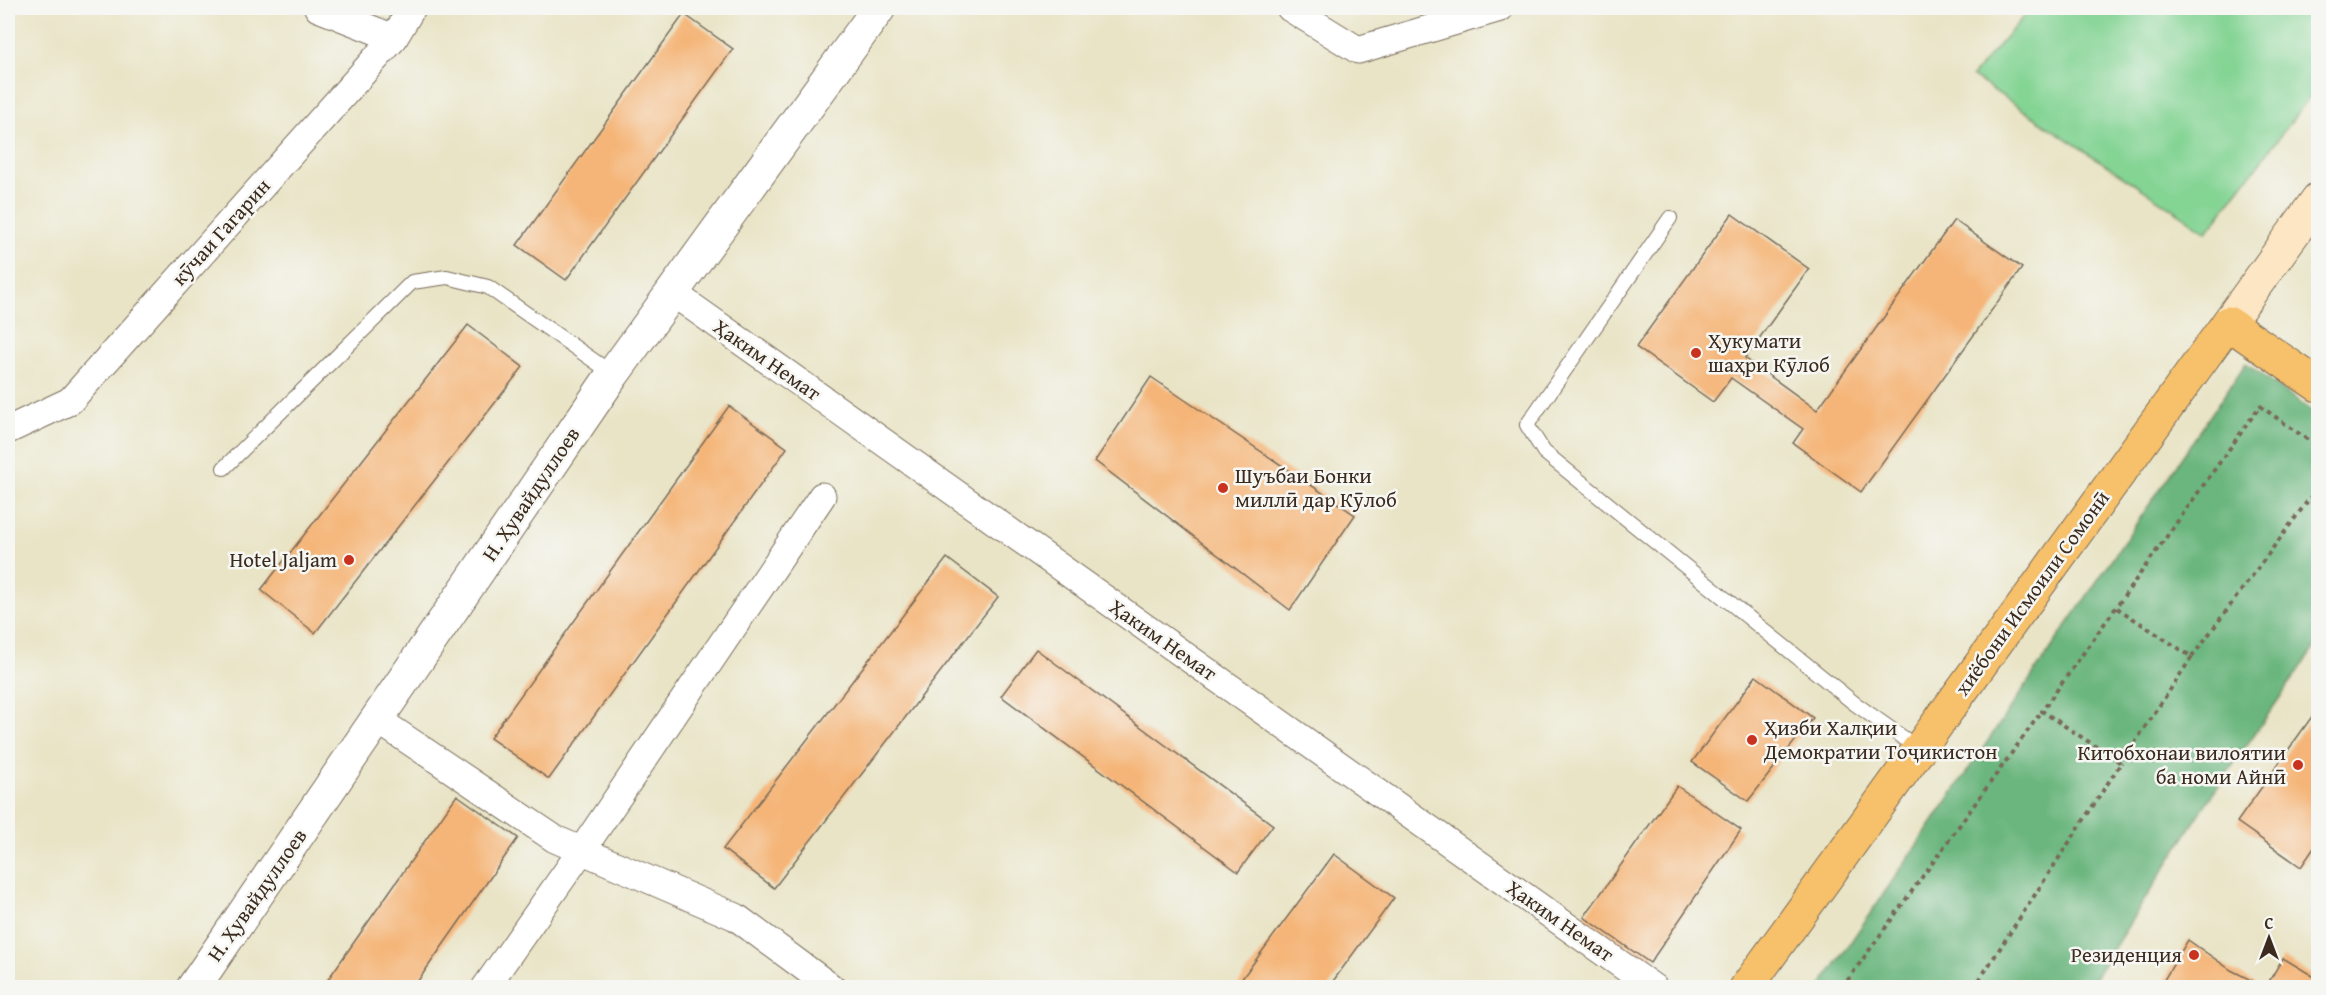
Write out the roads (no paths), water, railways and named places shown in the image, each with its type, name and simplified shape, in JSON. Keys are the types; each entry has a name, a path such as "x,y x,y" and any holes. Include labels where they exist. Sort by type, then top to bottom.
{"main road":[{"name":"хиёбони Исмоили Сомонӣ","path":"1746,987 2319,199"},
{"path":"2228,323 2319,386"}],"street":[{"path":"318,8 394,38"},
{"name":"кӯчаи Гагарин","path":"8,430 70,401 394,38 412,8"},
{"name":"Н. Ҳувайдуллоев","path":"193,987 613,374 879,8"},
{"path":"1290,8 1358,50 1500,8"},
{"name":"Ҳаким Немат","path":"673,293 1654,987"},
{"path":"485,987 582,850 822,496"},
{"path":"378,720 555,839 736,917 832,987"}],"lane":[{"path":"1670,218 1527,425 1544,452 1854,703 1918,749"},
{"path":"224,468 412,282 447,277 488,287 613,374"}],"place":[{"name":"Ҳукумати шаҳри Кӯлоб","path":"1696,353"},
{"name":"Шуъбаи Бонки миллӣ дар Кӯлоб","path":"1223,488"},
{"name":"Hotel Jaljam","path":"349,560"},
{"name":"Ҳизби Халқии Демократии Тоҷикистон","path":"1752,740"},
{"name":"Китобхонаи вилоятии ба номи Айнӣ","path":"2298,765"},
{"name":"Резиденция","path":"2194,955"}]}
